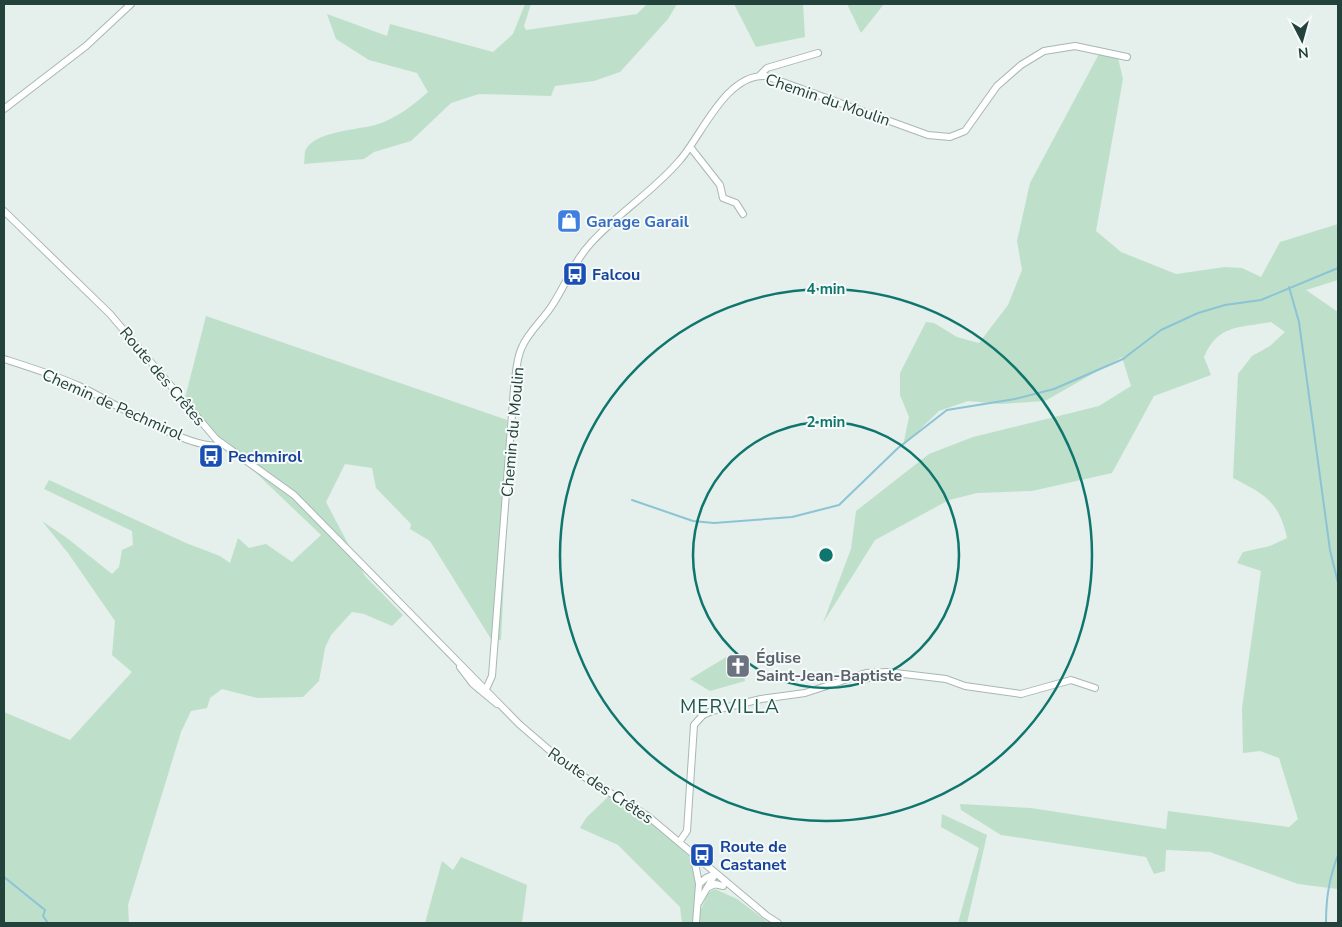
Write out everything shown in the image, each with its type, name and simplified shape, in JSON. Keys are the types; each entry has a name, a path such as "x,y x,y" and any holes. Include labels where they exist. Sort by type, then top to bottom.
{"street":[{"path":"4,109 86,46 131,4"},
{"name":"Chemin du Moulin","path":"481,686 490,683 515,383 522,347 552,306 576,262 590,244 618,215 671,170 691,148 726,96 747,80 760,75 774,78 928,135 944,138 965,131 997,86 1025,62 1044,51 1075,46 1127,57"},
{"path":"760,75 766,68 818,53"},
{"path":"691,148 697,153 720,185 723,198 736,203 743,214"},
{"name":"Route des Crêtes","path":"4,211 110,314 222,444 268,474 294,495 502,708 570,768 649,816 680,841 723,886 778,923"},
{"name":"Chemin de Pechmirol","path":"4,359 79,386 156,427 201,443 216,446 222,444"},
{"path":"680,841 687,830 690,757 694,725 700,717 735,705 805,693 846,677 866,672 946,679 965,686 1021,694 1071,680 1095,688"},
{"name":"Route des Crêtes","path":"680,841 694,858 713,875 767,916"},
{"path":"694,858 699,884 696,923"},
{"path":"699,884 713,875"},
{"path":"697,905 713,875"},
{"path":"706,888 715,884 723,886"}],"green space":[{"path":"525,4 531,4 524,26 526,30 637,14 647,4 677,4 668,19 620,72 594,81 555,86 551,96 479,94 451,103 411,141 374,152 364,159 304,164 306,149 319,138 383,122 403,112 428,92 417,73 369,60 336,39 327,14 387,36 390,24 493,52 513,34"},
{"path":"734,4 803,4 805,37 756,47"},
{"path":"847,4 884,4 861,33"},
{"path":"1100,52 1118,58 1123,79 1096,231 1121,252 1176,274 1225,267 1242,268 1261,277 1280,242 1338,224 1338,280 1306,290 1338,312 1338,889 1298,884 1210,852 1166,850 1165,871 1154,874 1146,857 1001,835 961,810 960,804 1031,808 1166,829 1168,811 1289,827 1298,819 1279,758 1260,751 1243,753 1242,708 1261,571 1237,563 1243,552 1270,546 1287,538 1280,515 1269,500 1233,478 1238,374 1252,356 1270,346 1285,332 1271,322 1239,327 1223,333 1216,338 1204,357 1211,375 1154,396 1112,473 1032,491 977,493 949,500 875,540 823,623 851,549 856,511 929,454 973,437 1099,406 1131,386 1122,357 1045,401 1001,404 968,401 939,411 903,446 909,417 900,395 900,373 926,322 934,323 957,337 979,343 1008,305 1022,270 1017,241 1030,183"},
{"path":"206,316 507,420 504,494 508,498 501,640 491,639 430,541 410,529 411,524 376,488 372,468 345,464 326,502 365,576 403,615 392,626 364,614 352,612 331,635 325,648 319,681 303,697 257,698 222,689 210,698 207,708 191,711 181,732 128,905 129,923 4,923 4,712 70,740 132,672 112,655 115,621 68,553 42,521 67,538 112,574 119,567 122,550 133,545 132,531 44,489 49,480 186,543 220,556 230,563 238,538 249,548 266,544 292,562 321,535 212,431 185,398"},
{"path":"728,656 733,670 743,671 745,681 710,691 690,679"},
{"path":"609,796 656,826 692,859 699,914 708,893 715,889 737,899 769,923 682,923 680,907 618,845 580,828 586,818"},
{"path":"942,814 987,835 967,923 958,923 979,848 941,827"},
{"path":"461,857 527,885 522,923 425,923 442,861 453,870"}],"waterway":[{"path":"632,500 693,521 714,523 792,517 839,505 898,448 947,410 1015,399 1054,389 1123,359 1161,330 1198,313 1225,305 1261,300 1338,268"},
{"path":"1289,287 1299,322 1330,550 1338,583"},
{"path":"1326,923 1329,889 1338,855"},
{"path":"4,877 45,910 43,916 48,923"}],"place":[{"name":"Garage Garail","path":"569,221"},
{"name":"Falcou","path":"575,274"},
{"name":"Pechmirol","path":"211,456"},
{"name":"Église Saint-Jean-Baptiste","path":"738,666"},
{"name":"Route de Castanet","path":"702,855"}],"district":[{"name":"MERVILLA","path":"730,706"}]}
